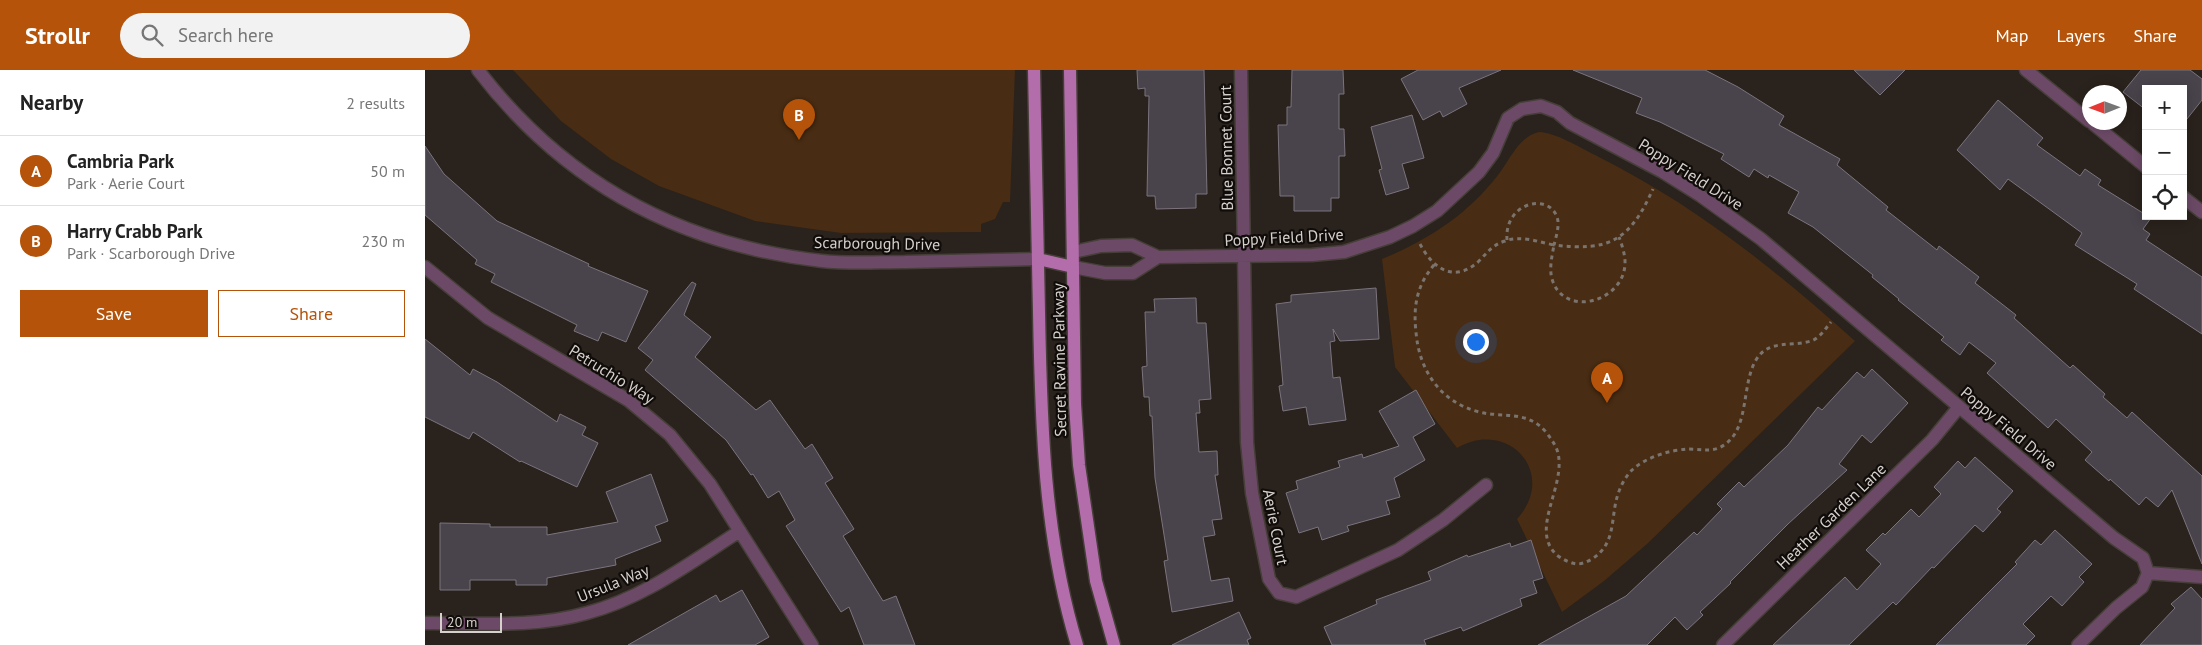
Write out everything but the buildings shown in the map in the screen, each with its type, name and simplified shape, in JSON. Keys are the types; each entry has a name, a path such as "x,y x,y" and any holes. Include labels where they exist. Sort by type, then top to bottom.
{"main road":[{"name":"Secret Ravine Parkway","path":"1035,70 1040,405 1044,469 1051,533 1062,592 1077,645"},
{"name":"Secret Ravine Parkway","path":"1069,70 1079,465 1096,581 1114,645"},
{"path":"1038,259 1073,252"},
{"path":"1038,259 1073,267"}],"street":[{"name":"Scarborough Drive","path":"478,70 526,126 588,177 625,201 703,236 739,247 823,261 1038,259"},
{"name":"Blue Bonnet Court","path":"1241,70 1244,256"},
{"path":"2026,70 2082,116"},
{"name":"Poppy Field Drive","path":"1073,252 1101,246 1132,245 1158,257 1312,255 1344,252 1390,237 1413,226 1437,211 1479,172 1493,154 1508,118 1522,109 1541,106 1557,112 1570,123 1661,171 1725,213 1804,274 2114,538 2143,558 2148,573"},
{"path":"2100,130 2142,164"},
{"path":"2187,200 2202,212"},
{"name":"Aerie Court","path":"1244,256 1248,467 1256,519 1269,579 1279,593 1296,597 1398,550 1443,520 1486,485"},
{"path":"1073,267 1105,273 1133,273 1158,257"},
{"name":"Petruchio Way","path":"425,267 487,318 521,339 596,379 649,415 692,459 740,530 812,645"},
{"name":"Heather Garden Lane","path":"1723,645 1932,440 1959,407"},
{"name":"Ursula Way","path":"425,623 531,622 587,614 637,594 740,530"},
{"path":"2078,645 2116,608 2142,587 2148,573 2202,577"}],"path":[{"path":"1420,244 1434,265 1447,271 1465,269 1479,261 1495,244 1507,240 1522,239 1580,248 1601,245 1619,237 1637,220 1653,189"},
{"path":"1507,240 1507,227 1515,212 1522,206 1539,204 1548,207 1557,218 1550,265 1552,281 1563,296 1574,300 1593,301 1603,298 1613,291 1620,282 1625,261 1619,237"},
{"path":"1434,265 1426,275 1415,303 1416,336 1420,355 1427,373 1434,385 1444,395 1459,404 1487,414 1521,416 1542,428 1550,438 1557,449 1560,463 1557,487 1547,519 1546,535 1548,543 1556,554 1563,560 1577,564 1595,557 1606,545 1613,527 1617,495 1631,471 1643,462 1668,453 1688,449 1711,450 1724,445 1737,428 1750,372 1761,354 1779,345 1810,341 1818,338 1831,322"}],"shaded area":[{"path":"513,70 1015,70 1010,202 1003,202 995,219 981,224 981,232 841,233 755,221 659,186 611,159 561,121"},
{"path":"1539,132 1553,135 1575,144 1631,174 1699,216 1763,263 1855,341 1647,544 1604,581 1562,612 1517,519 1528,502 1532,485 1530,469 1522,455 1510,445 1494,440 1476,441 1457,448 1395,367 1382,259 1431,235 1460,214 1498,175 1520,144 1525,139"}],"place":[{"name":"Harry Crabb Park","path":"799,140"},
{"name":"Cambria Park","path":"1607,403"}]}
